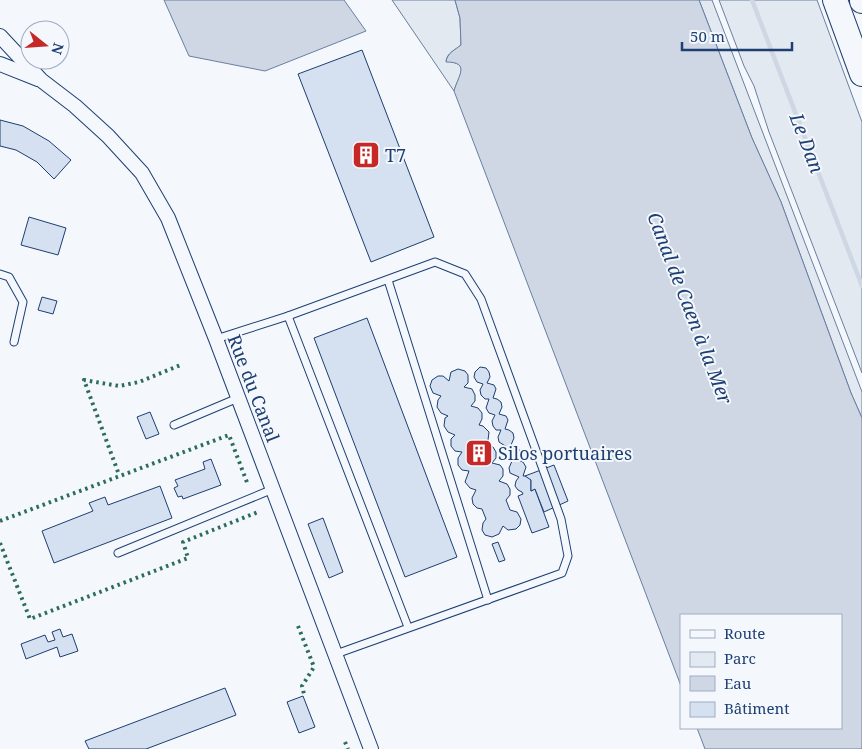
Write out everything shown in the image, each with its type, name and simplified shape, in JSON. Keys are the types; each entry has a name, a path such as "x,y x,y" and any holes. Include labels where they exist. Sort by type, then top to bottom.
{"highway":[{"path":"835,0 862,74"}],"street":[{"name":"Rue du Canal","path":"0,36 40,80 75,106 108,136 142,173 168,218 371,749"},
{"name":"Rue du Canal","path":"0,64 40,80"}],"lane":[{"path":"216,340 436,262 466,274 481,298 561,519 568,556 562,573 336,654"},
{"path":"0,274 9,277 23,302 14,342"},
{"path":"388,280 488,600"},
{"path":"288,316 408,627"},
{"path":"174,425 238,398"},
{"path":"118,553 273,489"}],"green space":[{"path":"392,0 455,0 460,18 461,45 450,54 446,61 454,62 461,67 454,91"},
{"path":"699,0 712,0 862,392 862,418 851,393 781,202 752,138"},
{"path":"719,0 817,0 862,122 862,373 769,132 754,86 744,66"}],"water":[{"path":"164,0 344,0 366,31 265,71 189,56"},
{"name":"Canal de Caen à la Mer","path":"455,0 699,0 752,138 781,202 851,393 862,418 862,749 705,749 697,729 842,729 842,614 680,614 680,683 454,91 461,67 458,64 446,62 450,54 461,45 460,18"}],"building":[{"name":"T7","path":"362,50 434,237 371,262 298,74"},
{"path":"0,120 23,126 49,141 71,160 54,179 37,162 16,150 0,146"},
{"path":"29,217 66,228 58,255 21,245"},
{"path":"42,297 57,301 53,314 38,310"},
{"path":"367,318 457,557 405,577 314,338"},
{"name":"Silos portuaires","path":"480,367 486,368 489,372 490,377 487,383 494,385 496,389 493,398 501,402 502,407 499,414 506,416 508,420 505,429 513,433 514,438 511,445 517,447 520,451 517,460 523,462 526,467 523,476 527,476 531,480 531,491 535,489 549,527 532,533 518,496 523,494 515,486 519,477 510,473 509,468 512,461 506,459 504,450 507,447 499,442 498,437 501,430 496,430 493,426 492,421 495,415 489,413 486,408 489,399 485,399 481,395 480,390 483,384 477,382 474,377 475,372"},
{"name":"Silos portuaires","path":"458,369 465,371 468,375 468,383 464,387 472,389 475,395 475,401 471,406 478,408 482,413 479,425 489,432 488,440 485,443 493,447 496,452 496,458 492,463 500,465 503,469 503,476 499,481 507,484 510,489 510,495 506,500 510,510 517,512 521,519 520,525 516,529 508,530 503,526 499,534 492,537 485,535 482,530 486,519 482,509 477,508 473,504 472,498 476,490 470,488 465,482 469,471 462,470 458,465 458,458 462,452 455,451 451,446 451,439 455,435 448,432 444,426 445,418 448,416 441,413 437,407 441,396 433,393 430,386 432,380 438,376 443,376 449,381 451,372"},
{"path":"150,412 159,434 146,439 137,417"},
{"path":"211,459 221,485 183,499 182,496 178,497 174,488 178,486 175,480 205,469 203,462"},
{"path":"554,465 568,501 544,512 535,489 531,491 531,480 525,476"},
{"path":"160,486 172,518 54,563 42,531 93,511 89,503 105,497 108,505"},
{"path":"323,518 343,572 329,578 308,524"},
{"path":"498,542 505,560 499,562 492,544"},
{"path":"60,629 63,637 72,634 78,651 60,657 57,647 26,659 21,644 45,635 48,642 55,640 52,632"},
{"path":"225,688 236,715 146,749 89,749 85,741"},
{"path":"303,696 315,727 299,733 287,702"}],"waterway":[{"name":"Le Dan","path":"752,0 862,286"}],"hedge":[{"path":"118,472 84,380 119,386 139,382 183,364"},
{"path":"0,521 229,435 248,485"},
{"path":"0,543 30,619 188,558 183,542 258,512"},
{"path":"298,626 314,667 302,686 304,694"},
{"path":"345,742 348,749"}],"place":[{"name":"T7","path":"366,155"},
{"name":"Silos portuaires","path":"479,453"}]}
